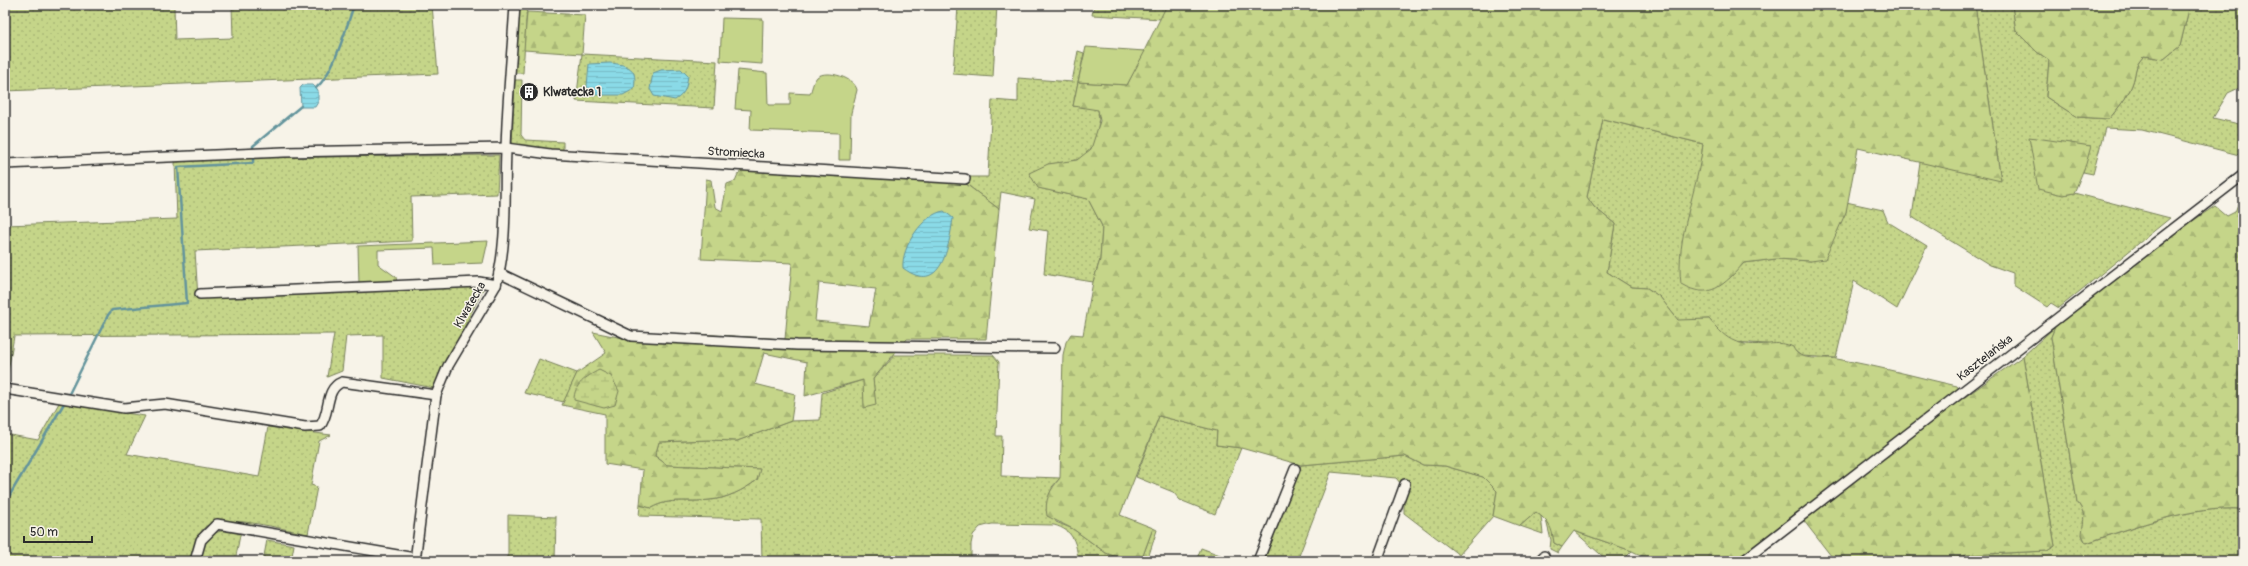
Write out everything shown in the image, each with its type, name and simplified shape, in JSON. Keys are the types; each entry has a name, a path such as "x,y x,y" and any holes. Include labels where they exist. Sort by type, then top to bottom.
{"street":[{"name":"Klwatecka","path":"415,560 436,395 448,366 496,284 500,273 503,247 506,148 514,5"},
{"name":"Stromiecka","path":"5,164 253,153 506,148 550,154 965,179"},
{"name":"Kasztelańska","path":"1743,561 2243,175"},
{"path":"500,273 631,336 797,345 1055,348"},
{"path":"200,294 479,282 496,284"},
{"path":"5,389 129,408 165,404 313,428 320,426 324,421 330,393 333,388 342,382 436,395"},
{"path":"1258,561 1294,468"},
{"path":"1377,561 1405,484"},
{"path":"195,561 201,540 217,524 415,560"}],"green space":[{"path":"5,5 98,5 98,9 174,7 175,40 233,38 232,5 432,5 438,74 5,91"},
{"path":"522,5 527,5 523,73 515,73 518,11 521,11"},
{"path":"951,5 997,5 993,77 953,74 958,7"},
{"path":"1094,5 1167,5 1161,19 1092,15"},
{"path":"1167,5 1975,5 2001,181 1858,148 1846,212 1825,259 1811,261 1776,259 1744,263 1723,284 1708,291 1691,289 1681,284 1680,266 1684,231 1697,179 1703,144 1603,119 1587,197 1594,207 1615,224 1607,272 1631,287 1647,288 1660,297 1678,320 1709,319 1722,333 1735,341 1749,344 1778,343 1793,347 1796,352 1806,357 1832,358 1957,386 1965,397 2023,356 2055,546 2047,551 1966,555 1942,561 1835,561 1797,512 1737,561 1653,561 1632,551 1574,531 1562,547 1554,543 1549,525 1536,512 1520,526 1493,516 1497,491 1483,477 1445,466 1423,465 1405,456 1301,465 1241,448 1216,445 1217,431 1159,416 1120,515 1153,528 1141,561 1127,561 1106,553 1073,529 1047,516 1046,510 1047,500 1053,487 1060,478 1063,355 1066,342 1071,334 1083,335 1093,282 1100,260 1102,226 1088,199 1038,188 1029,173 1048,164 1077,160 1091,149 1100,121 1098,110 1073,106 1078,82 1127,85"},
{"path":"1975,5 2012,5 2016,31 2037,52 2049,60 2046,97 2077,117 2109,119 2128,94 2134,80 2138,63 2144,56 2164,59 2180,46 2189,9 2179,5 2243,5 2243,86 2228,93 2213,118 2243,125 2243,156 2142,130 2105,128 2093,174 2083,172 2090,146 2053,142 2036,138 2063,195 2074,193 2170,218 2059,308 2051,303 2047,307 2013,285 2013,273 1990,265 1912,217 1920,162 2001,180"},
{"path":"2012,5 2179,5 2189,9 2180,46 2164,59 2144,56 2138,63 2134,81 2128,94 2109,119 2077,117 2046,97 2049,60 2037,52 2016,31"},
{"path":"527,12 585,15 582,54 524,50"},
{"path":"722,18 763,19 762,64 720,61"},
{"path":"1086,47 1145,51 1127,85 1078,82"},
{"path":"1078,51 1084,53 1073,106 1098,109 1099,116 1095,139 1088,152 1083,157 1069,162 1048,164 1039,188 1088,199 1102,226 1100,260 1093,282 1044,274 1048,231 1029,228 1035,199 1001,192 999,209 966,184 969,177 988,177 992,100 1018,102 1018,78 1072,82"},
{"path":"582,54 717,61 714,108 576,101"},
{"path":"738,70 767,73 768,105 790,105 790,93 810,94 817,77 822,75 834,74 851,82 857,90 851,113 850,160 839,160 839,133 750,130 751,110 735,109"},
{"path":"515,80 522,80 521,135 525,140 563,142 563,151 514,146 512,143"},
{"path":"1603,119 1703,144 1701,160 1729,279 1743,263 1776,259 1811,261 1846,212 1846,202 1883,210 1888,222 1927,246 1897,309 1854,281 1836,358 1801,356 1795,351 1766,344 1733,342 1719,332 1709,319 1678,321 1660,297 1647,288 1631,287 1607,272 1615,224 1594,207 1587,197"},
{"path":"2029,137 2091,146 2086,164 2074,193 2063,195 2038,189"},
{"path":"499,155 497,194 411,197 412,241 195,251 198,298 477,285 484,287 434,388 383,378 383,335 346,336 342,371 327,377 334,334 14,336 5,389 5,225 177,219 175,162 227,158"},
{"path":"745,168 966,184 999,209 986,339 907,339 873,379 876,405 864,408 863,380 805,396 807,362 764,353 755,384 795,394 791,421 737,441 708,440 659,442 655,456 667,465 760,469 757,480 722,498 701,501 672,501 651,508 640,505 643,470 605,464 605,414 562,405 577,373 606,353 593,332 638,341 696,342 697,334 785,339 792,263 701,259 706,179 711,180 715,207 722,211 727,184 735,181 738,174","holes":["819,283 876,289 869,326 815,321"]},
{"path":"2243,191 2243,509 2203,511 2164,518 2086,543 2082,535 2083,514 2077,502 2051,337 2055,327 2182,228 2215,206 2227,216 2235,212"},
{"path":"488,241 483,263 435,265 434,248 378,250 378,264 396,277 397,283 359,284 358,246"},
{"path":"2055,327 2051,337 2077,502 2084,517 2084,540 2087,543 2164,518 2184,514 2223,509 2243,509 2243,561 1942,561 1966,555 2047,551 2055,546 2023,356"},
{"path":"895,355 993,355 999,362 996,436 1002,436 1001,476 1060,478 1052,487 1056,522 1073,529 1106,553 1127,561 1078,561 1073,538 1066,530 1054,525 992,524 980,527 973,535 971,544 971,561 762,561 761,519 639,516 640,505 651,508 672,501 701,501 722,498 757,480 759,469 667,465 655,456 659,442 708,440 737,441 791,421 820,420 822,393 863,380 875,405 873,379"},
{"path":"539,359 577,373 564,402 524,393"},
{"path":"599,370 611,376 619,391 615,405 604,408 574,400 578,385 585,378"},
{"path":"59,403 145,416 127,454 259,477 268,427 331,435 319,441 311,485 317,487 308,534 255,523 225,521 213,523 205,527 199,534 192,561 5,560 5,434 38,440"},
{"path":"1159,416 1217,431 1216,445 1241,448 1215,514 1180,500 1173,492 1136,477"},
{"path":"1405,456 1423,465 1445,466 1483,477 1497,491 1493,516 1459,555 1404,513 1404,503 1396,497 1401,484 1396,478 1331,472 1297,561 1264,561 1301,465"},
{"path":"1536,512 1541,516 1543,534 1520,526"},
{"path":"508,515 556,517 555,561 508,561"},
{"path":"1546,520 1552,529 1554,543 1562,547 1558,553 1550,549 1551,540"},
{"path":"1153,528 1157,530 1147,561 1141,561"},
{"path":"241,530 235,561 199,561 201,551 207,538 217,532"},
{"path":"1574,531 1632,551 1622,561 1608,561"},
{"path":"267,540 294,545 291,561 263,561"},
{"path":"1201,548 1236,561 1196,561"},
{"path":"358,556 393,561 358,561"}],"water":[{"path":"610,63 622,65 631,69 635,76 634,89 623,95 589,95 587,86 589,64"},
{"path":"681,69 688,76 686,87 681,95 675,100 654,96 650,89 653,73 661,70"},
{"path":"303,85 313,85 318,90 318,102 315,107 301,107 300,88"},
{"path":"944,211 953,218 946,253 941,264 935,272 927,276 916,275 903,268 903,260 906,251 915,233 928,218 936,213"}],"waterway":[{"path":"316,88 334,61 354,5"},
{"path":"253,151 253,146 301,106"},
{"path":"68,396 108,315 112,310 187,303 178,167 253,163 253,156"},
{"path":"5,503 66,400"}],"place":[{"name":"Klwatecka 1","path":"529,92"}]}
